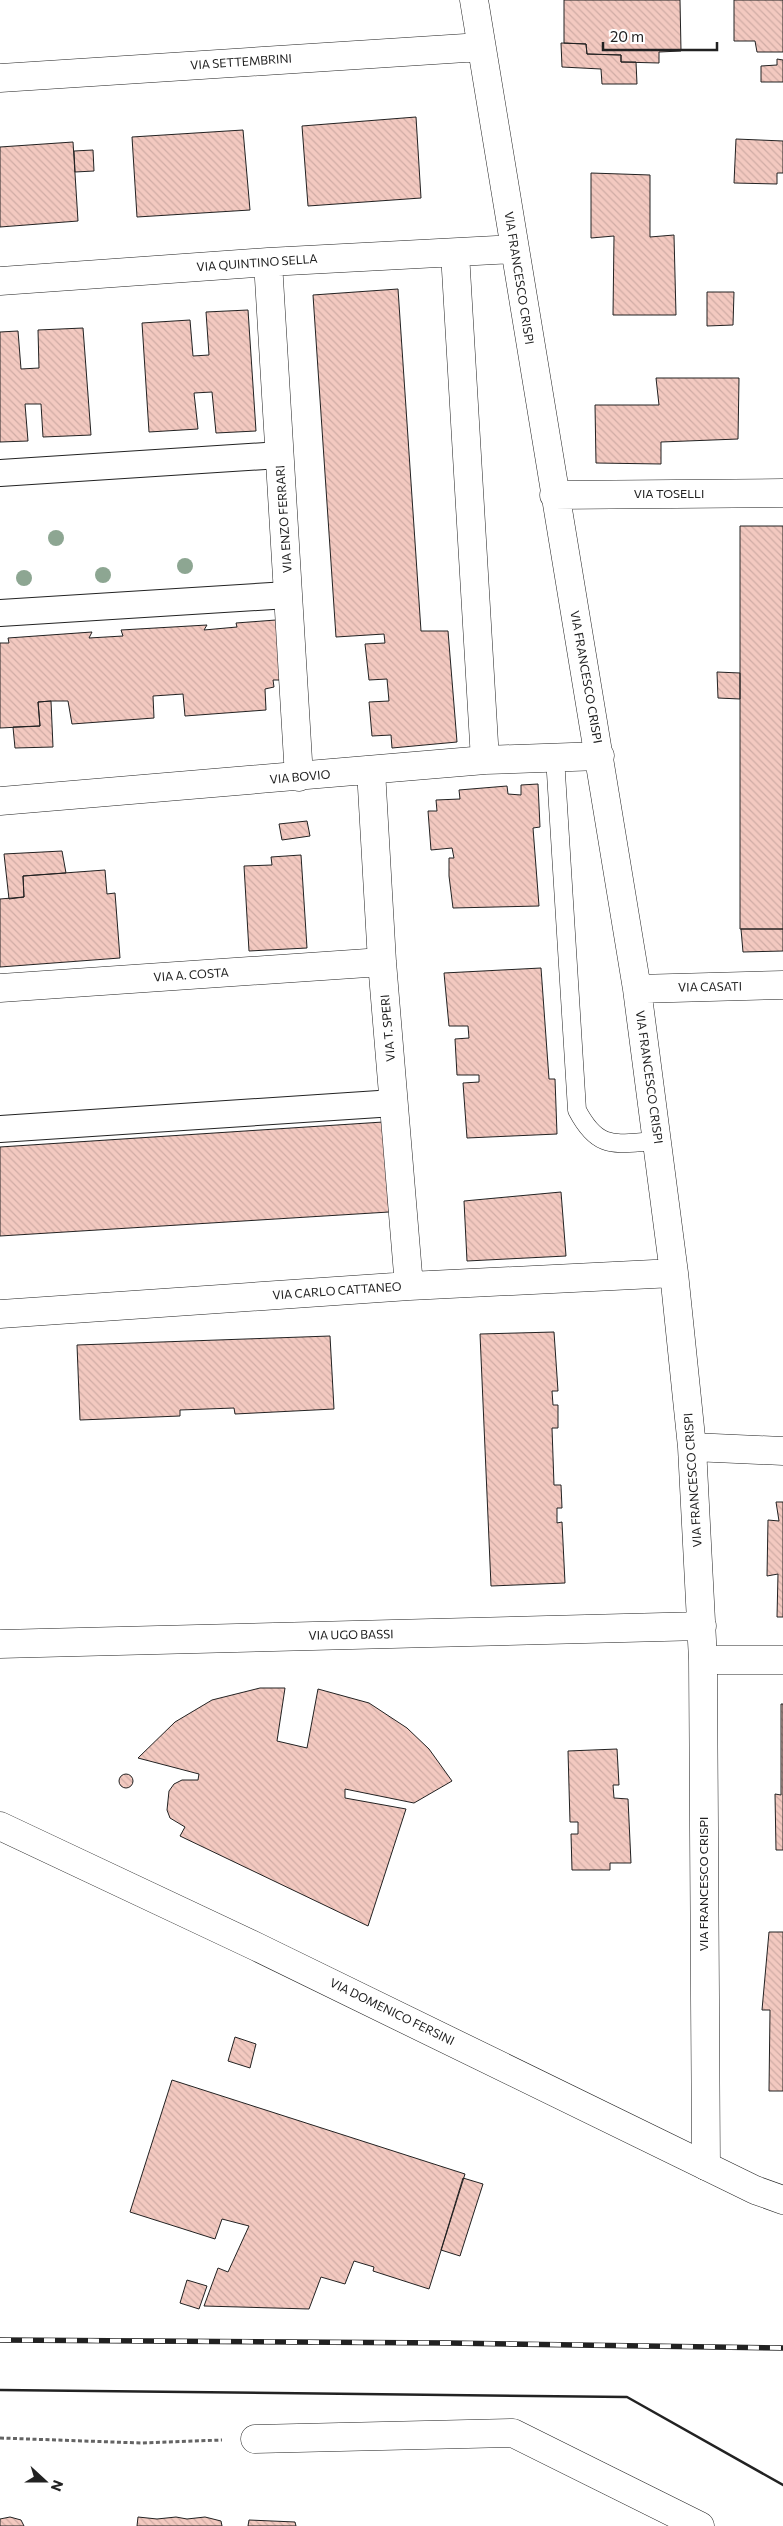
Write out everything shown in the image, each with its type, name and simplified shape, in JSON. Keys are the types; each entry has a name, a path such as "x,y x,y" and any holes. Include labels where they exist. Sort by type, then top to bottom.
{"street":[{"name":"VIA FRANCESCO CRISPI","path":"474,0 554,495 600,756 637,989 674,1273 692,1448 702,1626 706,2166"},
{"name":"VIA SETTEMBRINI","path":"0,78 481,47"},
{"name":"VIA QUINTINO SELLA","path":"0,281 268,262 515,249"},
{"path":"455,253 485,760"},
{"name":"VIA ENZO FERRARI","path":"268,262 299,777"},
{"path":"0,473 280,455"},
{"name":"VIA TOSELLI","path":"554,495 783,493"},
{"path":"0,613 288,595"},
{"name":"VIA BOVIO","path":"0,801 485,760 600,756"},
{"name":"VIA T. SPERI","path":"371,770 382,962 408,1286"},
{"name":"VIA A. COSTA","path":"0,988 382,962"},
{"name":"VIA CASATI","path":"637,989 783,985"},
{"path":"0,1129 394,1103"},
{"name":"VIA CARLO CATTANEO","path":"0,1314 408,1286 674,1273"},
{"path":"692,1448 783,1451"},
{"name":"VIA UGO BASSI","path":"0,1644 702,1626"},
{"path":"703,1660 783,1660"},
{"name":"VIA DOMENICO FERSINI","path":"0,1826 257,1946 755,2190 783,2200"},
{"path":"255,2439 513,2433 700,2526"}],"lane":[{"path":"555,757 577,1110 586,1129 606,1144 657,1141"}],"path":[{"path":"0,2438 141,2443 255,2439"}],"building":[{"path":"564,0 680,0 681,51 659,52 659,63 621,62 621,55 587,54 586,44 564,43"},
{"path":"734,0 783,0 783,52 757,52 755,41 734,41"},
{"path":"561,43 586,44 587,54 621,55 621,62 636,62 637,84 602,84 601,69 562,67"},
{"path":"777,59 783,60 783,82 761,82 761,66 777,65"},
{"path":"416,117 421,198 308,206 302,126"},
{"path":"243,130 250,210 137,217 132,137"},
{"path":"736,139 783,141 783,173 777,173 777,184 734,183"},
{"path":"73,142 78,221 0,227 0,147"},
{"path":"93,150 94,171 75,172 74,151"},
{"path":"591,173 650,175 650,237 674,235 676,315 613,315 614,236 591,238"},
{"path":"398,289 421,631 448,631 457,742 392,748 391,735 372,736 369,702 389,701 387,679 369,680 365,644 385,643 384,634 336,637 313,295"},
{"path":"707,292 734,292 733,325 707,326"},
{"path":"248,310 256,431 216,433 212,392 194,393 198,429 149,432 142,323 190,320 193,356 209,355 206,312"},
{"path":"83,328 91,435 43,437 41,404 25,404 28,441 0,442 0,332 18,331 21,369 39,368 38,330"},
{"path":"656,378 739,378 738,439 661,442 661,464 596,463 595,405 659,405"},
{"path":"740,526 783,526 783,929 740,929"},
{"path":"276,620 281,680 273,680 274,687 265,689 266,710 185,716 183,694 153,696 154,718 72,724 68,701 51,701 38,702 40,726 0,728 0,643 9,643 8,638 92,632 89,638 123,636 121,630 207,625 204,630 237,627 236,623"},
{"path":"717,672 740,673 740,699 718,698"},
{"path":"51,701 53,747 15,748 13,727 40,726 38,702"},
{"path":"538,784 540,827 533,828 539,906 453,908 449,876 449,858 454,858 452,848 431,850 428,811 437,811 436,800 460,799 459,790 507,786 508,794 521,795 521,785"},
{"path":"307,821 310,836 282,840 279,824"},
{"path":"62,851 66,873 23,876 24,897 9,899 4,854"},
{"path":"301,855 307,948 249,951 244,866 272,865 271,857"},
{"path":"105,870 107,894 115,893 120,958 0,967 0,899 24,897 23,876"},
{"path":"741,929 783,929 783,951 743,952"},
{"path":"541,968 549,1079 555,1079 557,1134 467,1138 463,1083 479,1082 479,1075 457,1075 455,1039 469,1038 468,1026 449,1026 444,973"},
{"path":"383,1122 389,1212 0,1236 0,1147"},
{"path":"561,1192 566,1256 467,1261 464,1201"},
{"path":"554,1332 558,1391 552,1391 553,1405 558,1405 558,1428 552,1428 554,1485 561,1485 562,1508 557,1508 557,1523 562,1522 565,1583 491,1586 480,1334"},
{"path":"330,1336 334,1409 235,1414 234,1408 180,1410 180,1416 80,1420 77,1345"},
{"path":"776,1502 783,1502 783,1617 777,1617 778,1574 767,1576 768,1520 779,1521"},
{"path":"260,1688 285,1688 277,1741 307,1748 318,1689 369,1703 407,1728 429,1749 452,1781 414,1803 345,1789 345,1798 406,1809 368,1926 180,1836 185,1827 170,1818 167,1810 169,1791 174,1784 182,1780 198,1780 199,1774 138,1758 175,1722 212,1700"},
{"path":"781,1704 783,1704 783,1850 776,1850 775,1794 781,1795"},
{"path":"617,1749 619,1785 613,1785 614,1798 628,1799 631,1863 610,1863 610,1870 572,1870 571,1834 578,1834 578,1822 570,1822 568,1751"},
{"path":"123,1774 129,1774 133,1781 129,1788 123,1788 119,1784 119,1778"},
{"path":"769,1932 783,1932 783,2091 769,2091 770,2010 762,2010"},
{"path":"235,2037 256,2044 250,2068 228,2061"},
{"path":"172,2080 465,2174 429,2289 373,2271 374,2267 354,2261 345,2284 321,2277 309,2309 204,2306 218,2268 228,2272 249,2226 222,2219 215,2239 130,2212"},
{"path":"463,2178 483,2184 460,2256 441,2250"},
{"path":"187,2280 207,2286 199,2309 180,2303"},
{"path":"10,2517 21,2520 24,2526 0,2526 0,2519"},
{"path":"138,2517 157,2519 176,2517 187,2519 205,2517 221,2521 222,2526 137,2526"},
{"path":"249,2520 295,2522 296,2526 248,2526"}],"railway":[{"path":"0,2340 449,2343 783,2348"}],"wall":[{"path":"0,2390 627,2397 783,2485"}]}
